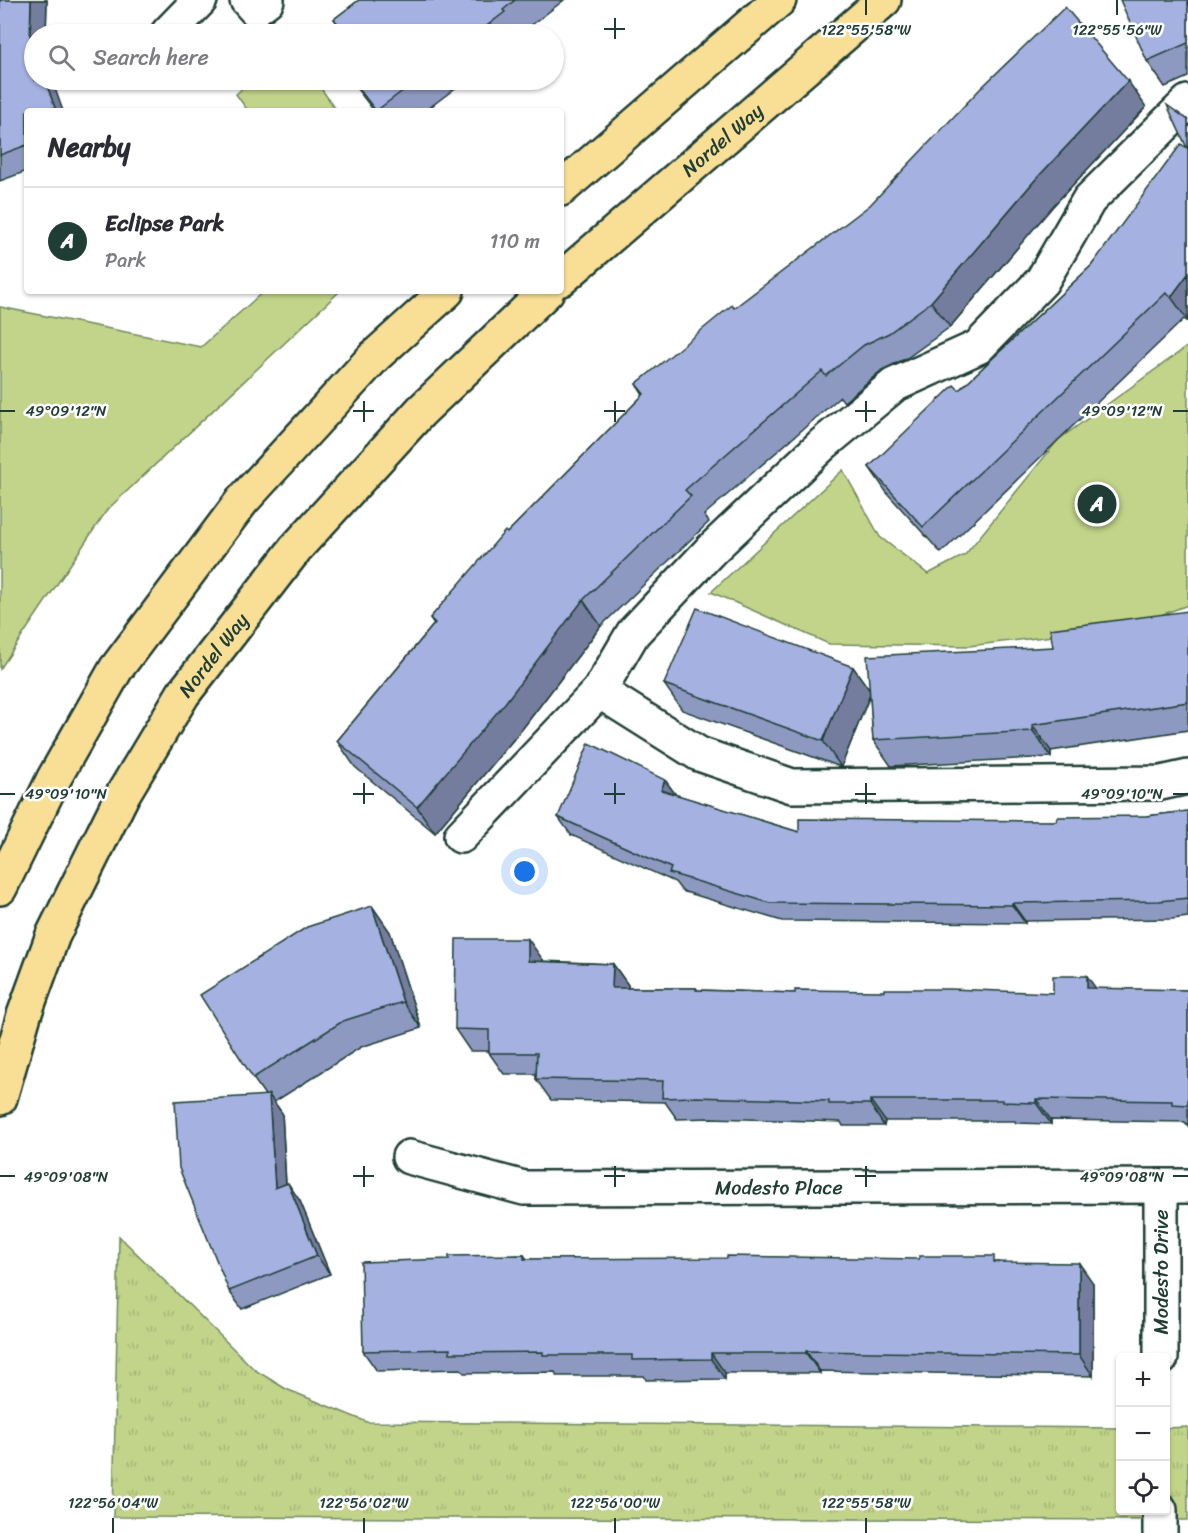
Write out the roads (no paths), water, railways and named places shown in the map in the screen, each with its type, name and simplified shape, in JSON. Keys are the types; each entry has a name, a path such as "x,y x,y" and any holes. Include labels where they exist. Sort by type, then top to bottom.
{"main road":[{"path":"564,186 779,0"},
{"name":"Nordel Way","path":"564,276 884,0"},
{"path":"0,888 53,780 116,669 242,501 375,356 444,294"},
{"name":"Nordel Way","path":"0,1098 24,1015 53,935 123,794 183,694 296,548 421,411 544,294"}],"street":[{"path":"177,24 200,0"},
{"path":"248,0 255,9 267,0"},
{"path":"461,836 598,691 633,633 711,550 823,444 894,385 978,347 1042,281 1089,200 1188,102"},
{"path":"598,691 699,754 792,786 1161,783 1188,777"},
{"name":"Modesto Place","path":"409,1157 524,1188 1174,1186"},
{"name":"Modesto Drive","path":"1161,1353 1174,1186"},
{"path":"1160,1515 1160,1533"}],"place":[{"name":"Eclipse Park","path":"1097,504"}]}
